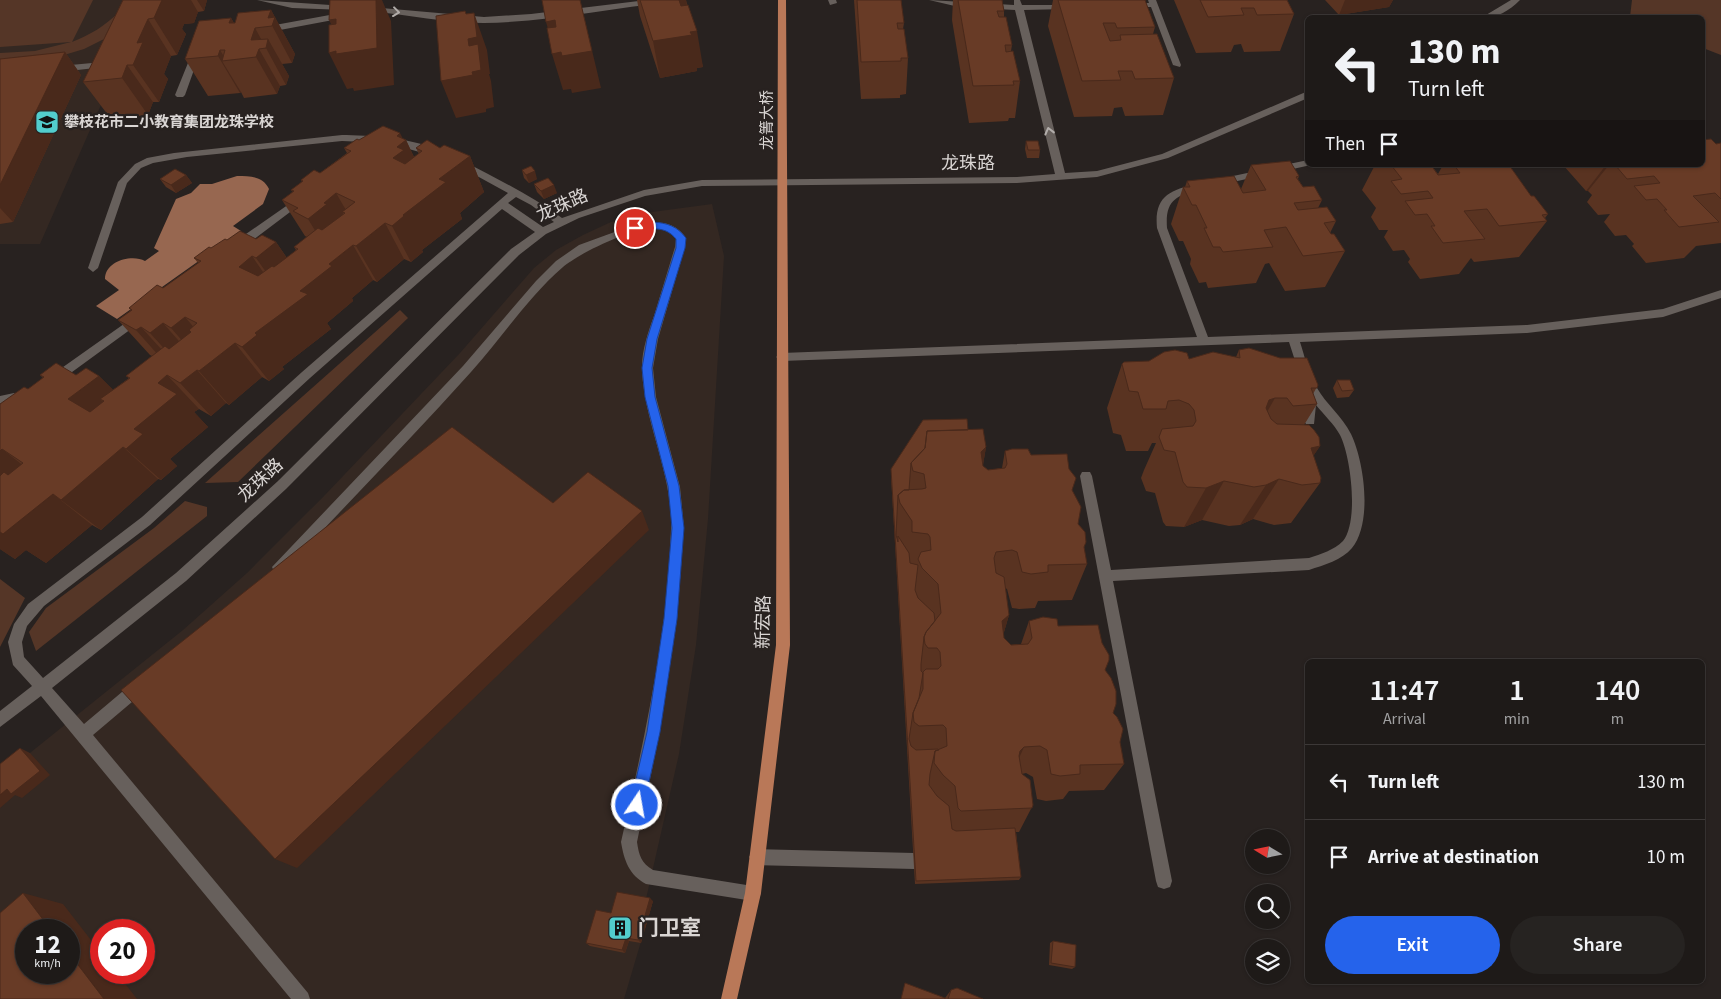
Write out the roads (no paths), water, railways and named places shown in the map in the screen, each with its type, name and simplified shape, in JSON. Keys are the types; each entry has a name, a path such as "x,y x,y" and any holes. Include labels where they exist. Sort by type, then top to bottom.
{"main road":[{"name":"龙箐大桥","path":"782,0 782,241"},
{"name":"新宏路","path":"730,999 753,893 783,646 782,241"}],"street":[{"path":"261,0 292,6 375,10 448,18 498,19 621,4 673,0"},
{"path":"933,0 958,5 1018,4 1077,7"},
{"path":"1491,15 1516,0"},
{"path":"1115,6 1153,2 1177,66"},
{"path":"1018,4 1061,178"},
{"path":"366,12 375,10"},
{"path":"258,31 356,13"},
{"path":"180,95 200,41"},
{"path":"46,70 92,66"},
{"name":"龙珠路","path":"0,720 188,570 282,485 515,252 542,232 560,222 644,192 702,183 1061,178 1097,174 1165,156 1305,95"},
{"path":"93,268 123,182 138,166 150,160 347,137 384,138 418,146 465,165 515,192 560,222"},
{"path":"368,150 384,138"},
{"path":"1204,341 1162,228 1161,212 1164,206 1168,199 1187,189 1305,164"},
{"path":"225,254 312,190"},
{"path":"302,999 83,734 18,660 14,648 15,636 28,613 39,602 146,521 306,375 515,192"},
{"path":"502,204 542,232"},
{"path":"272,573 467,369 540,284 560,264 583,248 635,228 653,225 666,226 675,231 681,238 680,248 652,339 647,368 650,397 674,486 678,528 670,619 653,732 629,842 630,855 634,865 642,874 652,878 753,893"},
{"path":"782,357 1527,329 1663,313 1721,294"},
{"path":"0,401 33,397 145,313"},
{"path":"1293,338 1309,385 1310,421"},
{"path":"1105,576 1309,564 1334,555 1350,540 1357,519 1358,496 1354,465 1347,436 1309,385"},
{"path":"1086,476 1164,881"},
{"path":"83,734 150,678"},
{"path":"757,857 914,861"}],"place":[{"name":"攀枝花市二小教育集团龙珠学校","path":"47,122"},
{"name":"门卫室","path":"620,928"}]}
